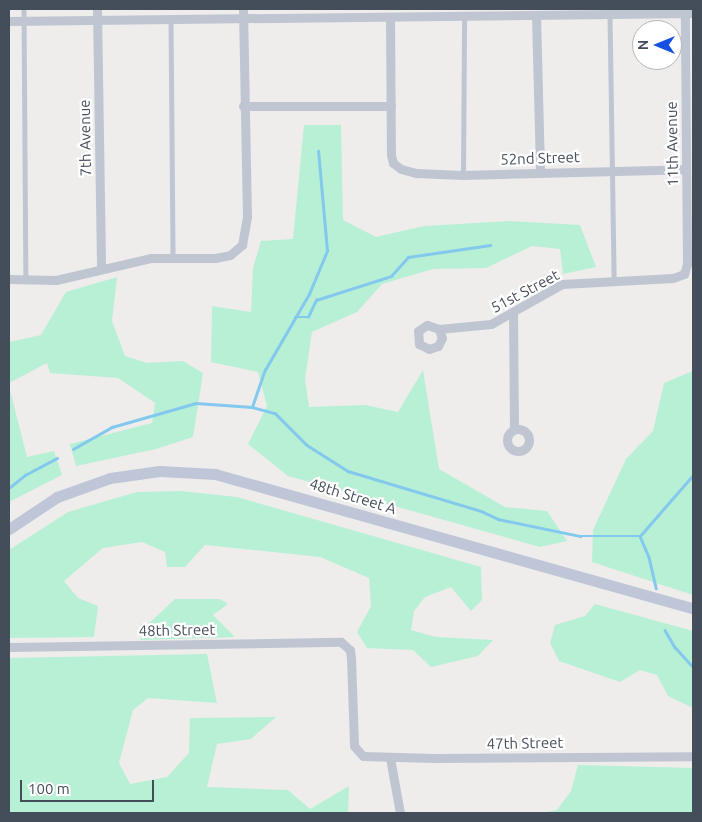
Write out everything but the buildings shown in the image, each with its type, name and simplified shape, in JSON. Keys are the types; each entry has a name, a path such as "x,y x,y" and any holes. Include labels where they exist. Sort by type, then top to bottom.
{"street":[{"name":"7th Avenue","path":"97,9 100,268"},
{"path":"9,279 56,280 100,268 173,258 215,258 237,250 245,239 247,217 244,9"},
{"path":"9,21 689,13"},
{"name":"11th Avenue","path":"684,274 687,264 686,169 689,13"},
{"path":"536,16 540,171"},
{"path":"244,106 391,106 390,17"},
{"name":"52nd Street","path":"391,106 391,155 396,166 416,173 463,174 686,169"},
{"name":"51st Street","path":"439,329 482,326 513,313 562,284 614,279 662,279 684,274"},
{"path":"513,313 514,429"},
{"name":"48th Street A","path":"9,528 57,497 110,478 160,471 214,474 693,608"},
{"name":"48th Street","path":"9,647 334,641 345,644 351,658 351,717 354,746 358,754"},
{"name":"47th Street","path":"358,754 390,758 693,756"},
{"path":"390,758 400,813"}],"lane":[{"path":"24,9 26,279"},
{"path":"613,13 612,170 614,279"},
{"path":"463,174 464,16"},
{"path":"171,20 173,258"}],"green space":[{"path":"304,125 341,125 343,220 376,237 424,226 510,221 580,225 596,267 563,274 560,249 532,246 486,268 433,269 382,284 357,312 312,332 305,379 309,407 365,405 398,412 423,370 439,469 505,507 547,511 567,541 540,547 288,476 248,444 267,406 258,372 211,362 212,306 251,312 253,268 261,241 293,239"},
{"path":"117,277 112,321 125,356 147,363 183,361 203,373 193,437 156,449 76,466 70,444 152,423 155,403 118,378 50,373 47,363 9,383 9,342 41,335 66,292"},
{"path":"693,371 693,595 592,562 593,530 626,459 653,431 664,383"},
{"path":"9,386 27,457 54,451 62,475 9,502"},
{"path":"181,491 237,497 481,567 482,600 471,611 451,587 425,597 414,611 411,630 436,637 493,640 478,656 431,667 413,650 367,648 357,632 371,606 369,578 320,557 205,545 185,567 167,567 165,552 142,542 103,548 64,581 78,598 98,606 94,637 9,638 9,550 68,512 137,492"},
{"path":"175,599 220,599 228,604 213,615 235,637 140,640 146,626"},
{"path":"595,604 693,631 693,708 668,696 657,675 640,670 620,682 559,661 550,643 555,625 585,616"},
{"path":"207,654 217,703 148,698 133,710 119,763 130,784 167,777 189,753 190,718 276,717 251,739 217,744 207,787 288,790 310,809 349,786 348,813 9,813 9,658"},
{"path":"578,765 693,768 693,813 540,813 557,810 571,791"}],"waterway":[{"path":"252,407 265,370 309,294 327,251 318,151"},
{"path":"295,317 308,317 316,300 391,276 408,257 490,245"},
{"path":"73,449 112,427 196,403 252,407 275,413 307,445 348,471 481,511 498,519 580,536 640,536 693,475"},
{"path":"9,488 25,475 57,458"},
{"path":"640,536 649,557 656,588"},
{"path":"665,630 675,647 693,667"}]}
